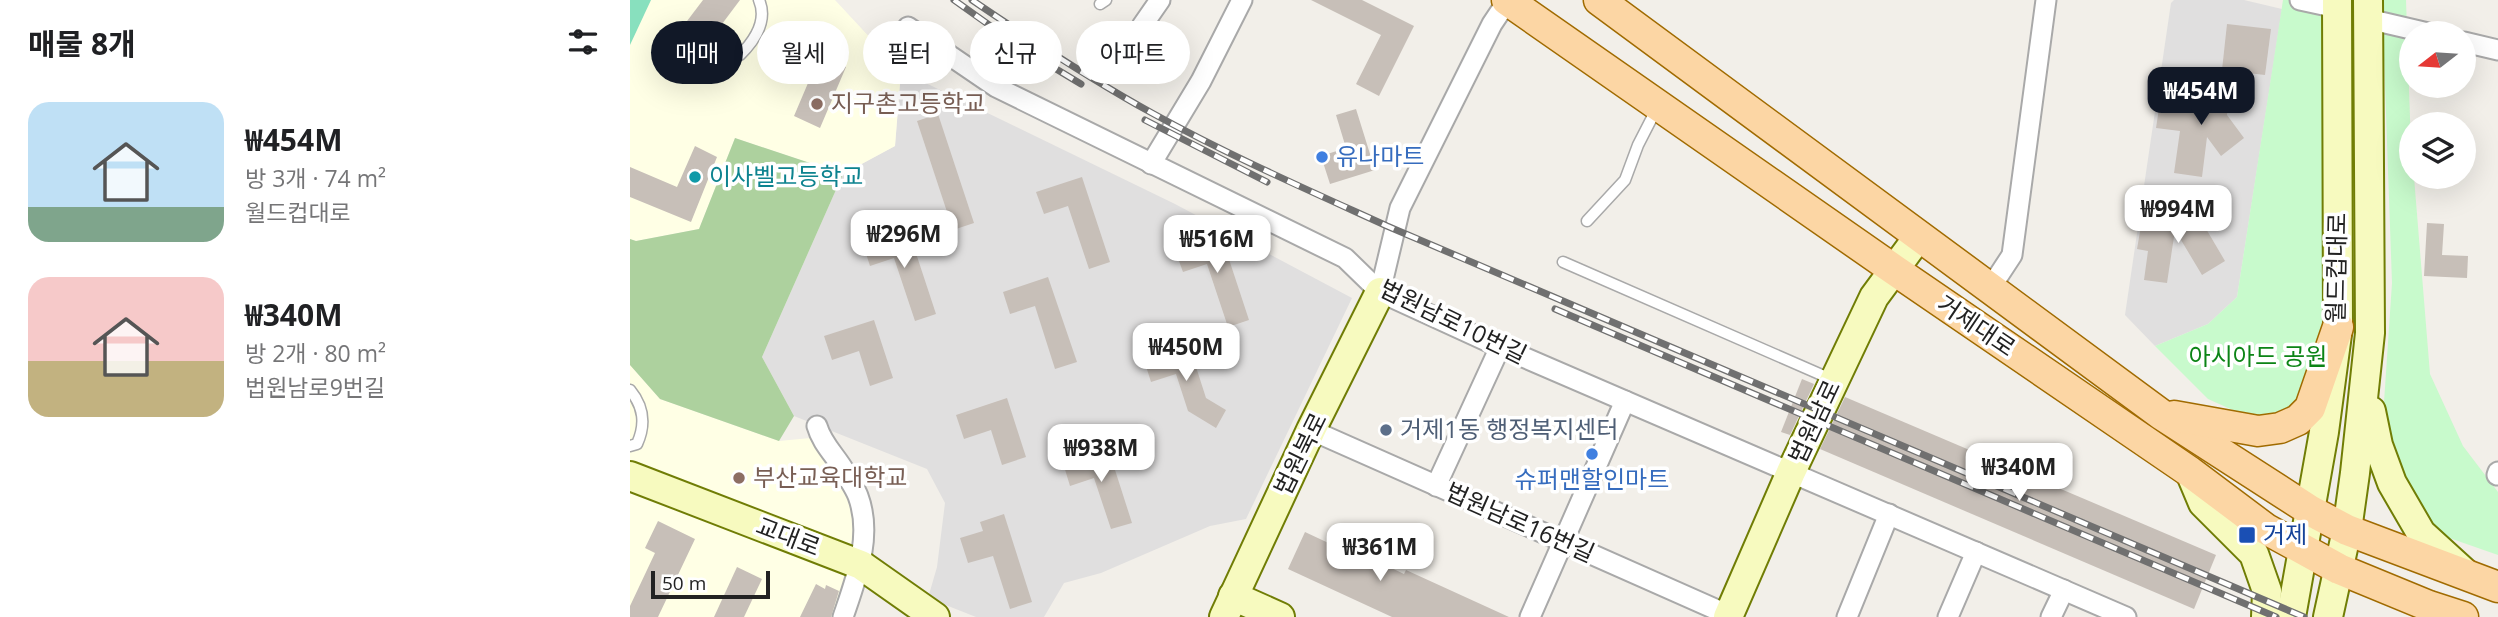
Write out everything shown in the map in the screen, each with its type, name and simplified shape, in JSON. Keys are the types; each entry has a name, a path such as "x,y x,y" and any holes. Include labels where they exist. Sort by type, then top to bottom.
{"main road":[{"name":"거제대로","path":"1508,0 2190,472 2266,529 2339,569 2463,617"},
{"name":"거제대로","path":"1600,0 2162,415 2311,511 2347,530 2484,583"},
{"name":"월드컵대로","path":"2291,617 2311,511 2338,327 2337,4"},
{"name":"월드컵대로","path":"2328,617 2347,530 2370,333 2368,10"},
{"name":"법원남로","path":"1730,616 1791,472 1874,297 1919,236"},
{"name":"법원북로","path":"1229,607 1311,430 1380,292"},
{"path":"2162,415 2258,431 2280,428 2298,420 2310,408 2338,327"},
{"path":"2366,384 2378,446 2392,484 2421,533 2484,583"},
{"path":"2190,472 2203,503 2254,554 2267,592 2266,617"},
{"name":"교대로","path":"630,476 861,565 935,617"},
{"path":"1229,607 1280,617"}],"street":[{"path":"1145,21 1160,0"},
{"path":"1150,164 1201,81 1242,0"},
{"path":"1380,292 1400,208 1492,24 1508,0"},
{"path":"1991,287 2012,255 2046,0"},
{"path":"2300,0 2337,4"},
{"path":"2368,10 2399,22"},
{"path":"2476,45 2498,50"},
{"name":"법원남로10번길","path":"956,60 996,87 1345,258 1380,292 1500,347 2126,617"},
{"path":"1436,486 1500,347"},
{"path":"1530,617 1625,401"},
{"path":"817,426 820,436 858,496 862,516 861,565 844,617"},
{"name":"법원남로16번길","path":"1311,430 1730,616"},
{"path":"1847,617 1889,514"},
{"path":"1948,617 1976,552"},
{"path":"2051,617 2064,590"}],"lane":[{"path":"743,51 758,32 763,10 759,0"},
{"path":"1587,220 1625,180 1658,104"},
{"path":"1563,262 1835,381"},
{"path":"630,390 643,412 643,430 637,444 630,446"}],"shaded area":[{"path":"630,0 835,0 863,30 863,84 900,84 895,146 843,174 735,138 699,229 636,241 630,239"},
{"path":"2174,0 2244,0 2282,9 2237,297 2208,324 2155,346 2125,315 2171,3"},
{"path":"900,84 928,84 1175,204 1352,298 1246,519 1210,526 1101,573 1064,583 1044,617 976,617 928,598 937,567 945,503 927,469 794,416 762,357 843,174 895,146"},
{"name":"부산교육대학교","path":"630,365 660,399 779,441 821,437 862,516 837,617 630,617"}],"green space":[{"path":"630,0 651,0 630,45"},
{"name":"아시아드 공원","path":"2283,0 2324,0 2325,284 2321,342 2308,399 2264,424 2208,399 2155,346 2208,324 2237,297"},
{"name":"아시아드 공원","path":"2382,0 2406,0 2407,21 2399,21 2399,98 2409,98 2410,112 2399,112 2399,189 2415,189 2430,374 2463,446 2498,492 2498,555 2435,533 2398,482 2383,417 2392,283"},
{"path":"735,138 843,174 762,357 794,416 779,441 660,399 630,365 630,239 636,241 699,229"}],"building":[{"path":"703,0 740,0 724,21 687,21"},
{"path":"1311,0 1362,0 1414,26 1379,96 1356,84 1381,35"},
{"path":"2227,24 2271,29 2265,75 2222,70"},
{"path":"2204,80 2231,83 2227,115 2244,138 2221,156 2207,137 2202,177 2174,173 2180,131 2156,128 2160,102 2200,108"},
{"path":"808,84 839,84 820,128 794,116"},
{"path":"1356,109 1375,170 1330,184 1321,156 1346,148 1336,115"},
{"path":"938,114 974,223 953,230 917,121"},
{"name":"이사벨고등학교","path":"695,146 717,157 691,222 630,197 630,167 677,187"},
{"path":"1082,177 1110,262 1089,269 1068,206 1044,214 1036,192"},
{"path":"2192,205 2225,261 2202,275 2175,230 2167,283 2144,280 2148,251 2137,249 2141,226 2154,228"},
{"path":"2427,223 2444,224 2442,255 2468,256 2467,278 2424,276"},
{"path":"908,229 936,314 915,321 894,258 870,266 863,244"},
{"path":"1221,235 1249,320 1228,327 1207,264 1183,272 1175,250"},
{"path":"1048,277 1077,362 1055,369 1035,306 1010,314 1003,292"},
{"path":"874,320 893,378 870,386 859,351 832,360 824,336"},
{"path":"1189,345 1206,398 1226,410 1216,428 1188,411 1176,374 1151,382 1144,360"},
{"path":"1802,379 1814,384 1790,435 1781,432"},
{"path":"1845,397 2216,555 2194,609 1820,449"},
{"path":"1007,398 1026,457 1002,465 991,430 964,439 956,415"},
{"path":"1108,448 1132,523 1111,529 1094,478 1070,486 1063,463"},
{"path":"1004,514 1032,602 1010,609 993,556 968,563 960,538 983,531 980,522"},
{"path":"658,521 695,539 658,617 630,617 630,606 655,553 645,548"},
{"path":"1305,532 1337,547 1339,543 1404,574 1406,570 1509,617 1392,617 1288,569"},
{"path":"737,567 762,579 744,617 714,617"},
{"path":"816,584 825,589 826,585 839,591 831,617 800,617"}],"railway":[{"path":"954,0 1023,49 1076,81"},
{"path":"972,0 1129,100 1298,186 2304,617"},
{"path":"1145,120 1267,182"},
{"path":"1555,309 2276,617"}],"place":[{"name":"지구촌고등학교","path":"817,104"},
{"name":"유나마트","path":"1322,157"},
{"name":"이사벨고등학교","path":"695,177"},
{"name":"거제1동 행정복지센터","path":"1386,430"},
{"name":"슈퍼맨할인마트","path":"1592,454"},
{"name":"부산교육대학교","path":"739,478"},
{"name":"거제","path":"2247,535"}]}
